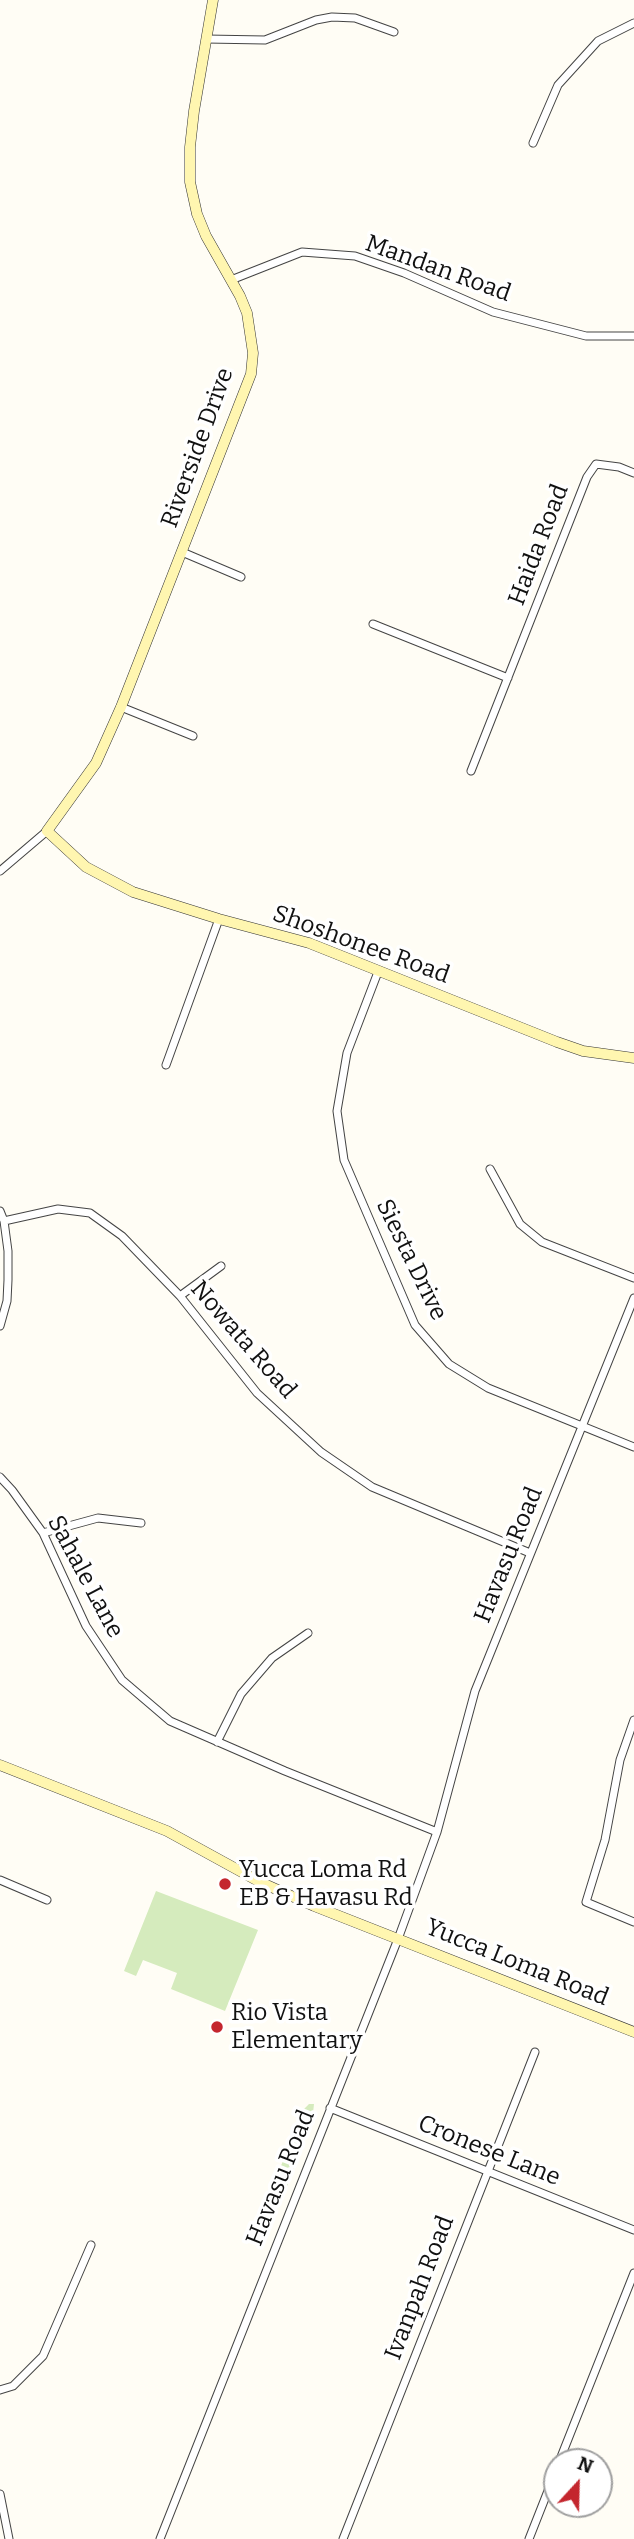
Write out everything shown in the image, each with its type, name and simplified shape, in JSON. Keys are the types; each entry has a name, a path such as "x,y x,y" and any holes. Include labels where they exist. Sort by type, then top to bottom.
{"street":[{"name":"Riverside Drive","path":"0,870 47,831 96,763 121,707 251,374 251,331 244,305 206,236 197,214 190,182 190,148 213,0"},
{"path":"206,39 265,40 316,20 332,17 355,18 394,32"},
{"path":"533,143 558,85 598,41 634,23"},
{"name":"Mandan Road","path":"231,280 302,252 355,256 404,273 493,312 586,336 634,336"},
{"name":"Haida Road","path":"471,771 587,477 596,464 634,472"},
{"path":"182,552 241,577"},
{"path":"373,624 508,678"},
{"path":"121,707 194,736"},
{"name":"Shoshonee Road","path":"47,831 86,867 132,892 309,943 583,1051 634,1058"},
{"path":"166,1065 219,919"},
{"name":"Siesta Drive","path":"378,972 348,1053 337,1111 344,1160 415,1325 450,1364 488,1388 634,1447"},
{"path":"490,1169 520,1224 542,1242 634,1278"},
{"name":"Nowata Road","path":"4,1221 58,1209 90,1213 122,1236 180,1296 257,1393 321,1452 372,1487 530,1553"},
{"path":"0,1211 8,1251 7,1301 0,1326"},
{"path":"180,1296 221,1266"},
{"name":"Havasu Road","path":"160,2539 398,1939 437,1832 475,1690 634,1298"},
{"name":"Sahale Lane","path":"0,1477 43,1533 86,1626 122,1680 170,1721 437,1832"},
{"path":"43,1533 99,1518 141,1522"},
{"path":"217,1742 241,1694 272,1658 309,1633"},
{"path":"634,1720 620,1760 605,1840 586,1902 634,1922"},
{"name":"Yucca Loma Road","path":"0,1765 167,1831 260,1882 634,2032"},
{"path":"0,1880 47,1900"},
{"name":"Ivanpah Road","path":"343,2539 535,2052"},
{"name":"Cronese Lane","path":"330,2108 634,2230"},
{"path":"0,2390 13,2386 43,2356 91,2245"},
{"path":"565,2448 634,2273"},
{"path":"0,2494 9,2539"},
{"path":"529,2539 543,2504"}],"green space":[{"path":"156,1891 258,1930 225,2011 171,1989 177,1973 143,1960 136,1976 124,1971"},
{"path":"309,2104 314,2104 312,2122 286,2189 277,2197 272,2188 304,2109"}],"place":[{"name":"Yucca Loma Rd EB & Havasu Rd","path":"225,1884"},
{"name":"Rio Vista Elementary","path":"217,2027"}]}
